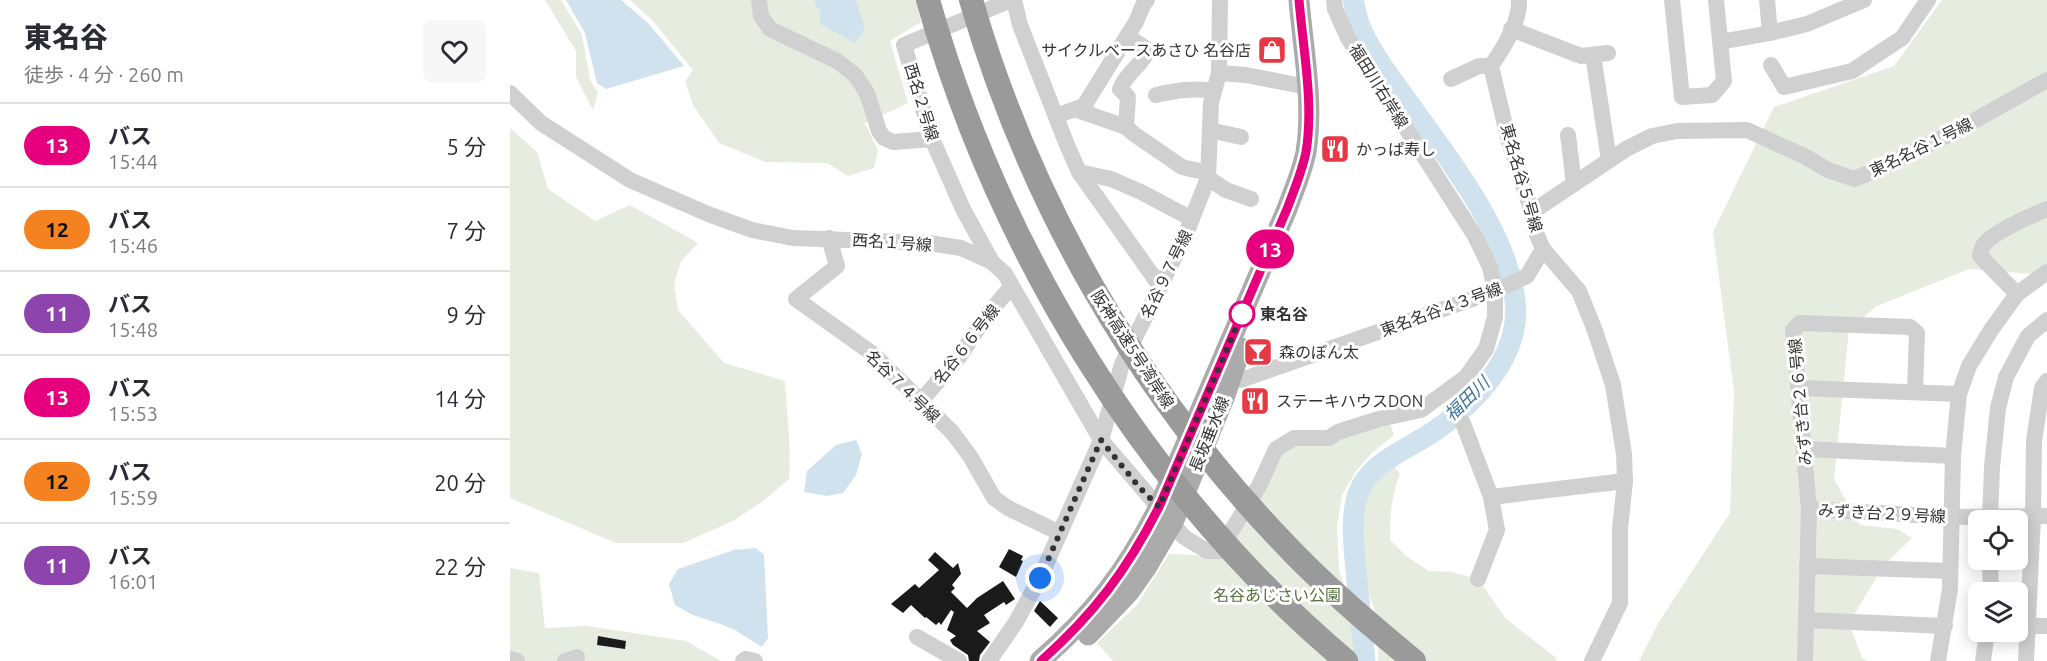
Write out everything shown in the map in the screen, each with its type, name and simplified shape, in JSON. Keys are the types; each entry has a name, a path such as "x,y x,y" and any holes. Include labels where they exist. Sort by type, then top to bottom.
{"highway":[{"path":"928,0 970,127 1001,199 1040,279 1100,379 1133,428 1210,524 1295,614 1346,661"},
{"name":"阪神高速5号湾岸線","path":"971,0 1008,108 1052,210 1078,260 1137,359 1202,450 1281,540 1362,618 1414,661"}],"main road":[{"name":"長坂垂水線","path":"1060,661 1129,592 1146,568 1300,177 1306,152 1309,122 1299,0"},
{"name":"長坂垂水線","path":"1224,373 1240,351 1312,179 1321,137 1321,103 1312,0"},
{"name":"長坂垂水線","path":"1041,661 1091,612 1114,584 1142,540 1166,515"}],"street":[{"path":"759,0 761,16 770,29 837,61 855,75 867,93 879,130 884,138 893,142 932,139"},
{"name":"西名２号線","path":"992,262 963,209 932,139 904,45 1013,0 1020,25 1079,172 1160,286"},
{"name":"名谷９７号線","path":"989,661 1016,622 1040,578 1101,440 1122,364 1192,219 1208,175 1211,103 1219,73 1220,0"},
{"name":"福田川右岸線","path":"1264,476 1276,448 1294,438 1329,438 1338,432 1379,419 1421,410 1466,377 1486,349 1496,317 1495,291 1490,267 1475,236 1348,38 1335,9 1334,0"},
{"path":"1450,79 1479,66 1491,66 1503,49 1519,9 1519,0"},
{"path":"1672,0 1682,97 1712,95 1724,81 1716,0"},
{"path":"1767,0 1770,33"},
{"path":"1720,42 1807,24 1864,0"},
{"path":"1771,65 1784,87 1852,71 1902,38 1928,0"},
{"path":"1056,116 1077,110 1084,105 1136,22 1145,1"},
{"path":"1511,29 1581,56 1601,54 1609,160"},
{"path":"1126,127 1128,97 1120,89 1124,79 1146,57 1148,50 1127,36"},
{"name":"東名名谷５号線","path":"1491,66 1509,142 1532,212 1535,230 1543,249 1579,291 1613,386 1624,454 1625,481 1620,529 1620,603 1592,661"},
{"path":"1219,73 1246,75 1298,85 1307,84"},
{"name":"東名名谷１号線","path":"1532,212 1626,149 1652,136 1677,131 1748,130 1828,170 1854,179 1954,132 2047,80"},
{"path":"1156,95 1194,88 1214,92"},
{"name":"西名１号線","path":"510,93 541,123 640,184 708,214 752,230 794,238 929,243 961,248 992,262 1005,274 1101,440 1139,487 1194,545 1207,551 1219,550 1264,476"},
{"path":"1077,110 1126,127 1182,167 1208,175 1226,190 1251,199"},
{"path":"1210,130 1241,137"},
{"path":"1568,135 1574,184"},
{"path":"1079,172 1121,183 1192,219"},
{"path":"2017,294 1980,256 1983,246 1997,234 2028,216 2047,209"},
{"name":"名谷７４号線","path":"829,238 837,266 796,298 873,354 952,432 970,456 994,498 1008,508 1060,533"},
{"name":"東名名谷４３号線","path":"1224,373 1241,380 1495,291 1527,276 1543,249"},
{"path":"1938,661 1950,589 1953,456 1959,394 1969,366 1991,330 2017,294 2047,272"},
{"name":"名谷６６号線","path":"920,402 959,357 987,315 1012,286"},
{"path":"1990,510 1998,408 2006,377 2028,336 2047,320"},
{"name":"みずき台２６号線","path":"1805,661 1809,509 1793,330 1800,323 1910,327 1917,333 1915,391"},
{"path":"2047,381 2042,388 2044,399 2040,455 2039,573 2028,626 2047,626"},
{"path":"1799,388 1959,394"},
{"path":"1463,423 1491,497 1497,530 1478,579"},
{"path":"1804,449 1953,456"},
{"path":"1491,497 1625,481"},
{"name":"みずき台２９号線","path":"1809,509 1968,518"},
{"path":"1807,566 1950,571"},
{"path":"1806,620 1945,626"},
{"path":"917,637 959,661"},
{"path":"1983,661 1986,642"},
{"path":"2026,661 2027,642"},
{"path":"510,659 517,661"},
{"path":"743,661 746,659 755,661"}],"green space":[{"path":"545,0 561,0 582,35 590,80 598,93 593,110 576,77 576,51"},
{"path":"630,0 916,0 921,22 890,41 908,103 865,123 878,151 874,168 848,176 827,163 765,162 719,143 693,105 685,81 693,70 652,20"},
{"path":"1942,0 2047,0 2047,275 1969,269 1877,306 1849,329 1834,479 1860,525 1897,529 1912,538 1884,565 1849,623 1862,658 1868,661 1639,661 1659,622 1730,513 1734,391 1713,232 1774,107 1894,66"},
{"path":"510,128 537,152 548,189 595,221 630,205 698,243 681,261 674,284 678,310 724,363 785,381 789,479 763,501 733,521 683,543 616,543 510,498"},
{"name":"名谷あじさい公園","path":"1389,421 1394,435 1372,453 1356,471 1342,495 1337,526 1339,570 1351,605 1357,661 1113,661 1097,643 1137,605 1169,554 1223,556 1284,449"},
{"name":"名谷あじさい公園","path":"1391,462 1400,474 1392,506 1390,540 1406,556 1429,571 1452,572 1478,579 1506,619 1555,657 1557,661 1378,661 1378,638 1374,608 1366,587 1359,518 1364,498"},
{"path":"510,568 539,573 545,628 587,626 686,641 721,661 510,661"}],"water":[{"path":"566,0 621,0 648,23 684,66 606,89 597,83 585,33"},
{"path":"815,0 856,0 865,30 855,43 820,24 820,11"},
{"path":"856,440 862,454 856,475 843,493 827,496 804,492 807,471 836,445"},
{"path":"756,548 764,555 768,638 762,647 735,630 693,615 675,605 669,584 678,569 734,550"}],"building":[{"path":"1009,549 1023,556 1016,577 999,567"},
{"path":"935,552 953,568 958,563 961,574 952,585 955,588 951,592 967,608 977,598 1003,581 1015,599 1006,605 1004,602 984,615 990,623 977,631 990,642 980,655 979,661 969,661 968,655 953,645 950,640 956,636 947,630 954,612 951,610 941,625 939,622 936,625 911,605 903,613 891,604 915,584 919,588 939,570 928,560"},
{"path":"1040,601 1058,618 1050,627 1034,611"},
{"path":"598,636 626,641 625,649 597,645"}],"waterway":[{"name":"福田川","path":"1353,0 1360,26 1374,53 1454,166 1486,219 1509,273 1515,300 1515,321 1511,340 1492,376 1465,407 1449,420 1380,465 1363,483 1358,494 1353,523 1365,661"}],"bus line":[{"name":"13","path":"1041,661 1091,612 1114,584 1142,540 1159,507 1300,177 1306,152 1309,122 1299,0"}],"place":[{"name":"サイクルベースあさひ 名谷店","path":"1272,50"},
{"name":"かっぱ寿し","path":"1335,149"},
{"name":"東名谷","path":"1242,314"},
{"name":"森のぽん太","path":"1258,352"},
{"name":"ステーキハウスDON","path":"1255,401"}],"route":[{"path":"1040,578 1101,440 1139,487 1159,507 1245,307 1242,314"}]}
